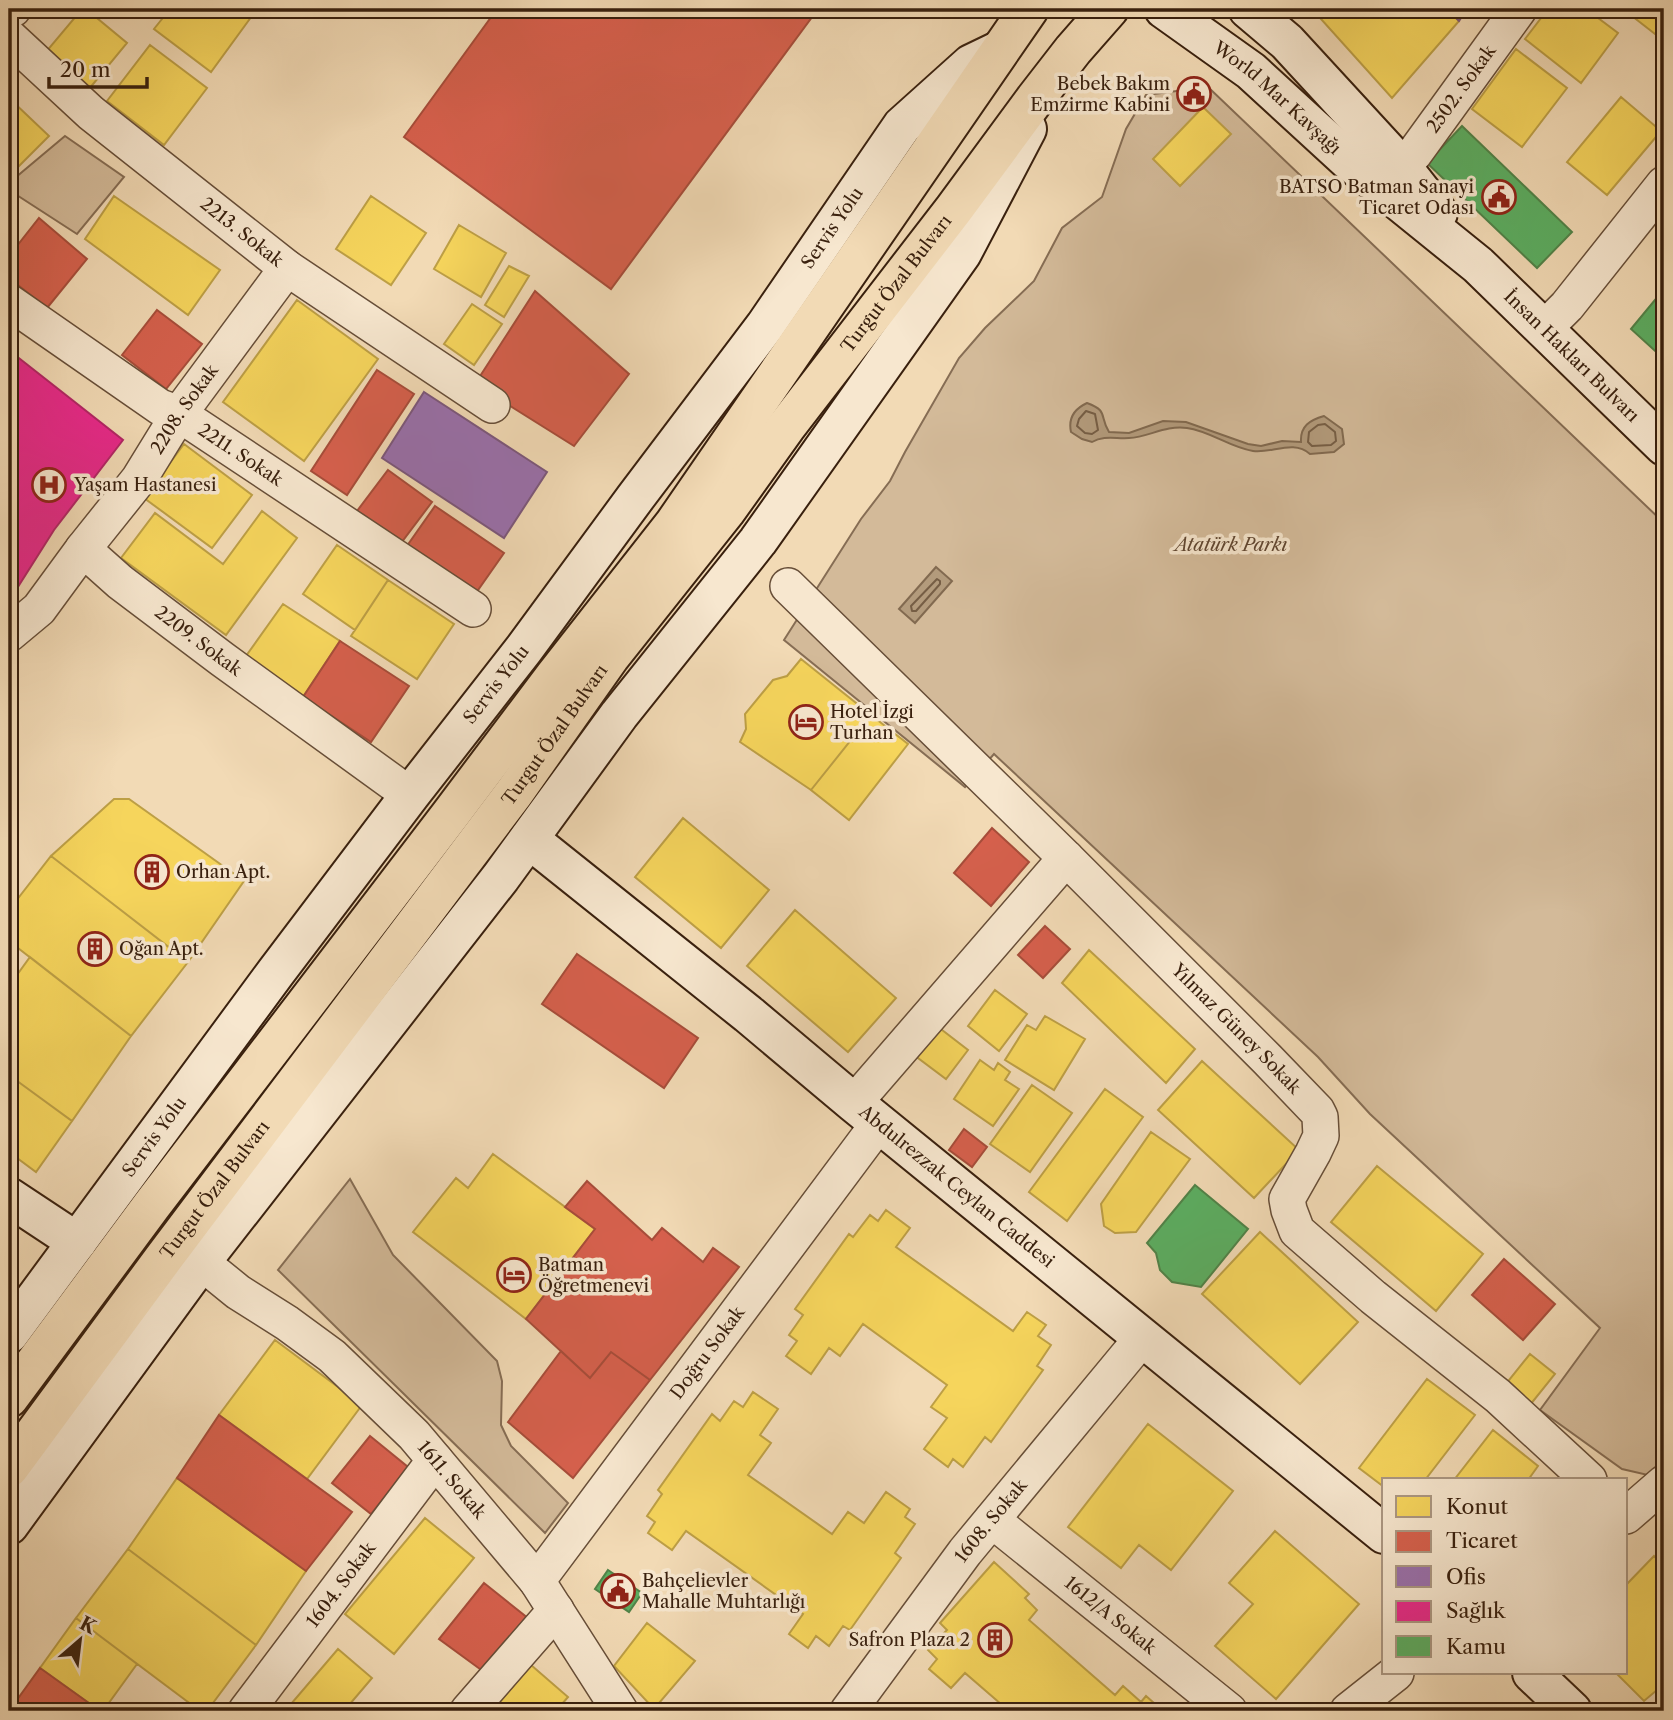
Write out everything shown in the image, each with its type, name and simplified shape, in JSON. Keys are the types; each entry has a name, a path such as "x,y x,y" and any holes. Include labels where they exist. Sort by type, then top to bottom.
{"main road":[{"name":"Turgut Özal Bulvarı","path":"9,1398 152,1205 554,677 674,524 1029,9"},
{"name":"Turgut Özal Bulvarı","path":"9,1468 514,793 610,657 726,511 786,427 1035,99 1109,9"}],"street":[{"name":"World Mar Kavşağı","path":"1164,9 1251,71 1348,159 1478,265"},
{"name":"World Mar Kavşağı","path":"1248,9 1287,42 1402,167 1478,265"},
{"name":"2502. Sokak","path":"1402,167 1519,9"},
{"name":"2213. Sokak","path":"9,37 91,113 287,268 492,405"},
{"name":"Servis Yolu","path":"9,1334 276,972 524,649 765,326 902,126 971,64 998,51"},
{"path":"9,1525 201,1262 501,877 619,715 758,541 962,253 1027,128 1035,99"},
{"path":"1543,330 1567,306 1664,184"},
{"name":"İnsan Hakları Bulvarı","path":"1478,265 1664,446"},
{"name":"2208. Sokak","path":"83,549 139,479 179,414 287,268"},
{"name":"2211. Sokak","path":"9,302 160,407 179,414 473,609"},
{"path":"9,634 38,609 83,549"},
{"name":"2209. Sokak","path":"83,549 120,582 222,659 410,795"},
{"name":"Yılmaz Güney Sokak","path":"788,586 1066,858 1317,1111 1321,1136 1287,1199 1297,1231 1373,1297 1498,1396 1587,1478"},
{"name":"Abdulrezzak Ceylan Caddesi","path":"529,839 748,1014 1382,1532"},
{"name":"Doğru Sokak","path":"537,1581 867,1113 1066,858"},
{"path":"9,1196 77,1242"},
{"name":"1611. Sokak","path":"201,1262 238,1292 332,1356 414,1435 537,1581 620,1711"},
{"name":"1608. Sokak","path":"848,1711 965,1552 1143,1338"},
{"name":"1604. Sokak","path":"246,1711 435,1460"},
{"path":"1628,1513 1664,1483"},
{"name":"1612/A Sokak","path":"992,1520 1229,1711"},
{"path":"468,1711 556,1610"},
{"path":"1349,1711 1395,1674"},
{"path":"1533,1674 1572,1711"}],"green space":[{"name":"Atatürk Parkı","path":"1208,87 1664,523 1664,1465 1652,1476 1622,1469 1540,1410 1600,1328 1370,1114 1318,1057 994,754 965,787 784,640 861,519 890,481 959,358 985,328 1034,281 1062,228 1102,197 1126,129 1146,95"},
{"path":"65,136 124,177 77,234 9,190 9,183"},
{"path":"350,1179 393,1255 497,1361 502,1381 501,1425 511,1446 568,1503 545,1533 278,1270"}],"water":[{"path":"1087,403 1101,411 1109,432 1129,433 1163,421 1186,422 1261,446 1282,441 1301,442 1302,432 1307,424 1324,416 1342,429 1344,444 1334,452 1310,454 1290,447 1253,451 1187,428 1092,442 1071,432 1070,427 1073,414"},
{"path":"936,567 952,581 915,623 899,609"}],"building: Konut":[{"path":"82,9 86,9 127,43 89,89 45,53"},
{"path":"170,9 257,9 211,72 154,29"},
{"path":"1312,9 1447,9 1459,21 1392,98"},
{"path":"1548,9 1586,9 1618,33 1581,83 1525,39"},
{"path":"1623,9 1664,9 1664,41"},
{"path":"150,45 207,88 164,145 107,101"},
{"path":"1516,49 1567,88 1522,147 1472,109"},
{"path":"1621,97 1661,131 1607,195 1567,162"},
{"path":"9,98 49,136 9,176"},
{"path":"1203,107 1231,134 1180,186 1153,159"},
{"path":"114,196 220,270 188,315 85,239"},
{"path":"371,196 426,233 391,285 336,249"},
{"path":"459,225 506,253 481,297 434,269"},
{"path":"509,266 529,276 504,317 485,305"},
{"path":"297,300 378,359 304,461 223,402"},
{"path":"472,304 502,324 474,365 444,344"},
{"path":"184,444 252,495 212,548 144,498"},
{"path":"262,511 297,538 226,635 121,558 155,513 223,564"},
{"path":"337,545 388,580 355,630 303,594"},
{"path":"388,580 454,624 417,679 351,636"},
{"path":"283,604 340,641 303,697 246,656"},
{"name":"Hotel İzgi Turhan","path":"801,659 871,715 811,790 740,742 746,729 745,714 773,680 787,676"},
{"path":"871,715 908,744 849,820 811,790"},
{"name":"Orhan Apt.","path":"114,799 129,799 244,881 188,962 51,856"},
{"path":"683,818 769,890 721,948 635,877"},
{"name":"Oğan Apt.","path":"51,856 188,962 131,1036 9,941 9,910"},
{"path":"795,910 896,998 848,1052 747,966"},
{"path":"1089,950 1195,1049 1166,1083 1062,983"},
{"path":"30,957 131,1036 72,1121 9,1075 9,986"},
{"path":"995,990 1027,1014 999,1051 968,1026"},
{"path":"1045,1016 1085,1039 1054,1090 1005,1060 1027,1025 1036,1030"},
{"path":"933,1023 968,1050 946,1079 910,1052"},
{"path":"980,1060 994,1070 998,1063 1010,1072 1005,1080 1019,1089 993,1126 954,1099"},
{"path":"1202,1061 1299,1150 1254,1198 1158,1110"},
{"path":"9,1075 72,1121 36,1172 9,1152"},
{"path":"1032,1085 1072,1113 1030,1172 990,1144"},
{"path":"1105,1089 1143,1117 1067,1221 1029,1192"},
{"path":"1151,1132 1190,1159 1136,1232 1115,1233 1104,1226 1101,1204"},
{"name":"Batman Öğretmenevi","path":"493,1154 595,1229 526,1319 413,1232 456,1178 468,1188"},
{"path":"1377,1166 1483,1254 1436,1311 1331,1222"},
{"path":"886,1210 910,1228 896,1247 1013,1331 1027,1312 1046,1325 1038,1336 1051,1345 1037,1366 1043,1370 991,1442 985,1437 963,1467 953,1459 948,1467 924,1449 947,1418 931,1407 947,1385 863,1324 840,1356 829,1348 811,1374 786,1356 797,1341 789,1335 803,1315 795,1309 849,1234 853,1237 870,1215 878,1221"},
{"path":"1260,1232 1358,1322 1300,1384 1202,1294"},
{"path":"275,1340 362,1405 307,1479 219,1415"},
{"path":"1530,1354 1555,1374 1530,1405 1505,1385"},
{"path":"1427,1379 1475,1415 1427,1478 1382,1478 1382,1485 1359,1468"},
{"path":"753,1392 778,1409 760,1435 771,1443 748,1475 832,1534 848,1512 864,1523 886,1492 910,1509 905,1517 915,1524 895,1553 901,1558 850,1630 843,1626 829,1646 816,1636 808,1648 789,1634 803,1614 686,1531 672,1550 648,1533 655,1522 647,1516 662,1494 658,1490 712,1414 720,1421 734,1401 743,1407"},
{"path":"1148,1424 1233,1491 1171,1570 1139,1545 1121,1568 1068,1527"},
{"path":"1493,1430 1538,1466 1529,1478 1456,1478"},
{"path":"177,1478 306,1571 256,1645 128,1549"},
{"path":"425,1518 474,1558 394,1654 345,1614"},
{"path":"1275,1531 1359,1604 1276,1699 1215,1646 1253,1604 1229,1583"},
{"path":"128,1549 256,1645 207,1711 200,1711 76,1618"},
{"path":"1654,1556 1664,1566 1664,1684 1644,1701 1617,1674 1628,1674 1628,1583"},
{"name":"Safron Plaza 2","path":"994,1562 1029,1594 1025,1598 1037,1610 1029,1620 1115,1695 1123,1686 1141,1702 1146,1696 1163,1711 1009,1711 965,1673 951,1688 929,1669 937,1659 928,1650 947,1630 940,1623"},
{"path":"76,1618 137,1664 103,1711 40,1668"},
{"path":"647,1623 695,1661 654,1709 614,1666"},
{"path":"338,1649 372,1678 344,1711 285,1711"},
{"path":"531,1665 568,1697 556,1711 492,1711"}],"building: Ticaret":[{"path":"497,9 818,9 611,289 404,137"},
{"path":"39,218 87,259 47,308 9,278 9,256"},
{"path":"535,291 629,374 574,446 475,384"},
{"path":"157,310 202,344 166,389 122,355"},
{"path":"377,370 414,394 347,495 311,471"},
{"path":"388,470 432,502 398,547 354,515"},
{"path":"435,506 504,553 471,600 402,553"},
{"path":"340,641 409,686 371,742 303,697"},
{"path":"992,828 1029,862 991,906 954,873"},
{"path":"1045,926 1070,949 1043,978 1018,955"},
{"path":"577,954 698,1038 664,1088 542,1004"},
{"path":"964,1129 987,1147 972,1167 949,1150"},
{"path":"587,1181 652,1240 662,1228 703,1262 713,1248 739,1267 650,1380 611,1352 590,1378 526,1319 595,1229 565,1207"},
{"path":"1504,1259 1555,1304 1523,1340 1472,1295"},
{"path":"561,1351 590,1378 611,1352 650,1380 573,1478 508,1422"},
{"path":"219,1415 352,1512 306,1571 177,1478"},
{"path":"370,1436 408,1467 371,1514 332,1483"},
{"path":"484,1583 529,1619 484,1672 439,1639"},
{"path":"40,1668 100,1711 9,1711"}],"building: Ofis":[{"path":"1447,9 1467,9 1459,21"},
{"path":"424,392 547,472 504,538 382,458"}],"building: Sağlık":[{"name":"Yaşam Hastanesi","path":"15,355 123,440 54,530 9,601 9,363"}],"building: Kamu":[{"name":"BATSO Batman Sanayi Ticaret Odası","path":"1462,126 1572,232 1537,268 1427,163"},
{"path":"1664,289 1664,359 1631,329"},
{"path":"1195,1185 1248,1229 1201,1287 1172,1282 1160,1270 1156,1253 1147,1243"},
{"name":"Bahçelievler Mahalle Muhtarlığı","path":"608,1570 642,1593 629,1612 595,1589"}],"place":[{"name":"Bebek Bakım Emzirme Kabini","path":"1194,94"},
{"name":"BATSO Batman Sanayi Ticaret Odası","path":"1499,197"},
{"name":"Yaşam Hastanesi","path":"49,485"},
{"name":"Hotel İzgi Turhan","path":"806,722"},
{"name":"Orhan Apt.","path":"152,872"},
{"name":"Oğan Apt.","path":"95,949"},
{"name":"Batman Öğretmenevi","path":"514,1275"},
{"name":"Bahçelievler Mahalle Muhtarlığı","path":"618,1591"},
{"name":"Safron Plaza 2","path":"995,1640"}]}
